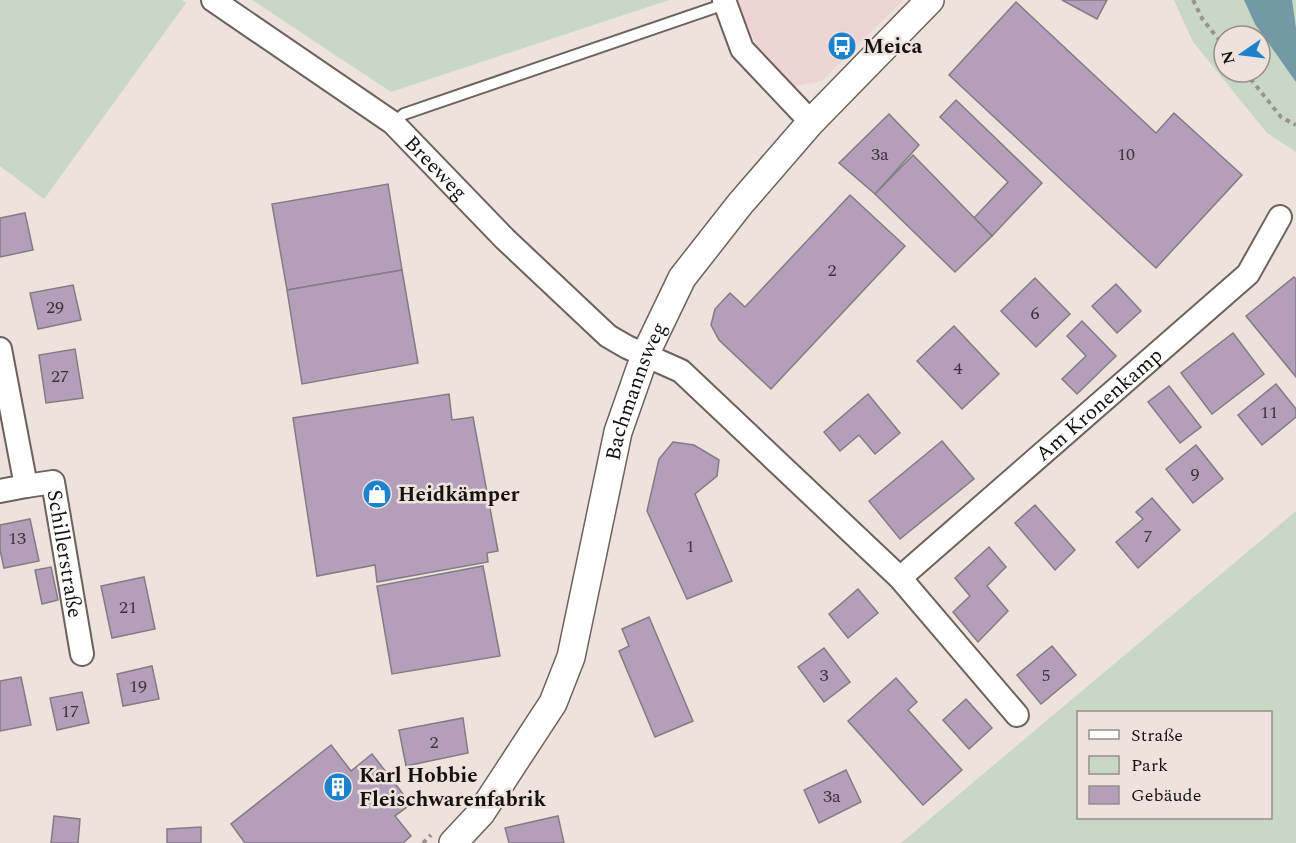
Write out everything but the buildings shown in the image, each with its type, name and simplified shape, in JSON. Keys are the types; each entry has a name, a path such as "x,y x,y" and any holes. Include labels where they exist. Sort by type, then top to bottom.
{"street":[{"name":"Breeweg","path":"213,0 393,123 505,238 608,336 645,355"},
{"name":"Bachmannsweg","path":"453,843 481,813 546,713 567,666 618,432 645,355 682,278 740,204 811,122 930,0"},
{"path":"724,2 742,49 811,122"},
{"name":"Am Kronenkamp","path":"900,578 1248,274 1284,216"},
{"name":"Schillerstraße","path":"0,349 27,486"},
{"path":"645,355 681,371 900,578 1017,715"},
{"name":"Schillerstraße","path":"0,491 53,482 82,654"}],"lane":[{"path":"393,123 404,114 724,2"}],"path":[{"path":"1193,0 1203,20 1212,31"},
{"path":"1255,84 1281,117 1296,124"}],"shaded area":[{"path":"735,0 903,0 822,81 791,87 765,62"}],"green space":[{"path":"0,0 182,0 186,3 44,199 0,166"},
{"path":"252,0 669,0 391,92"},
{"path":"1174,0 1296,0 1296,152 1267,133 1227,84 1272,84 1272,24 1212,24 1212,65 1193,42"},
{"path":"1296,511 1296,843 901,843"}],"water":[{"path":"1244,0 1292,0 1296,28 1296,82 1272,48 1272,24 1255,24"}],"place":[{"name":"Meica","path":"842,46"},
{"name":"Heidkämper","path":"377,494"},
{"name":"Karl Hobbie Fleischwarenfabrik","path":"338,787"}]}
